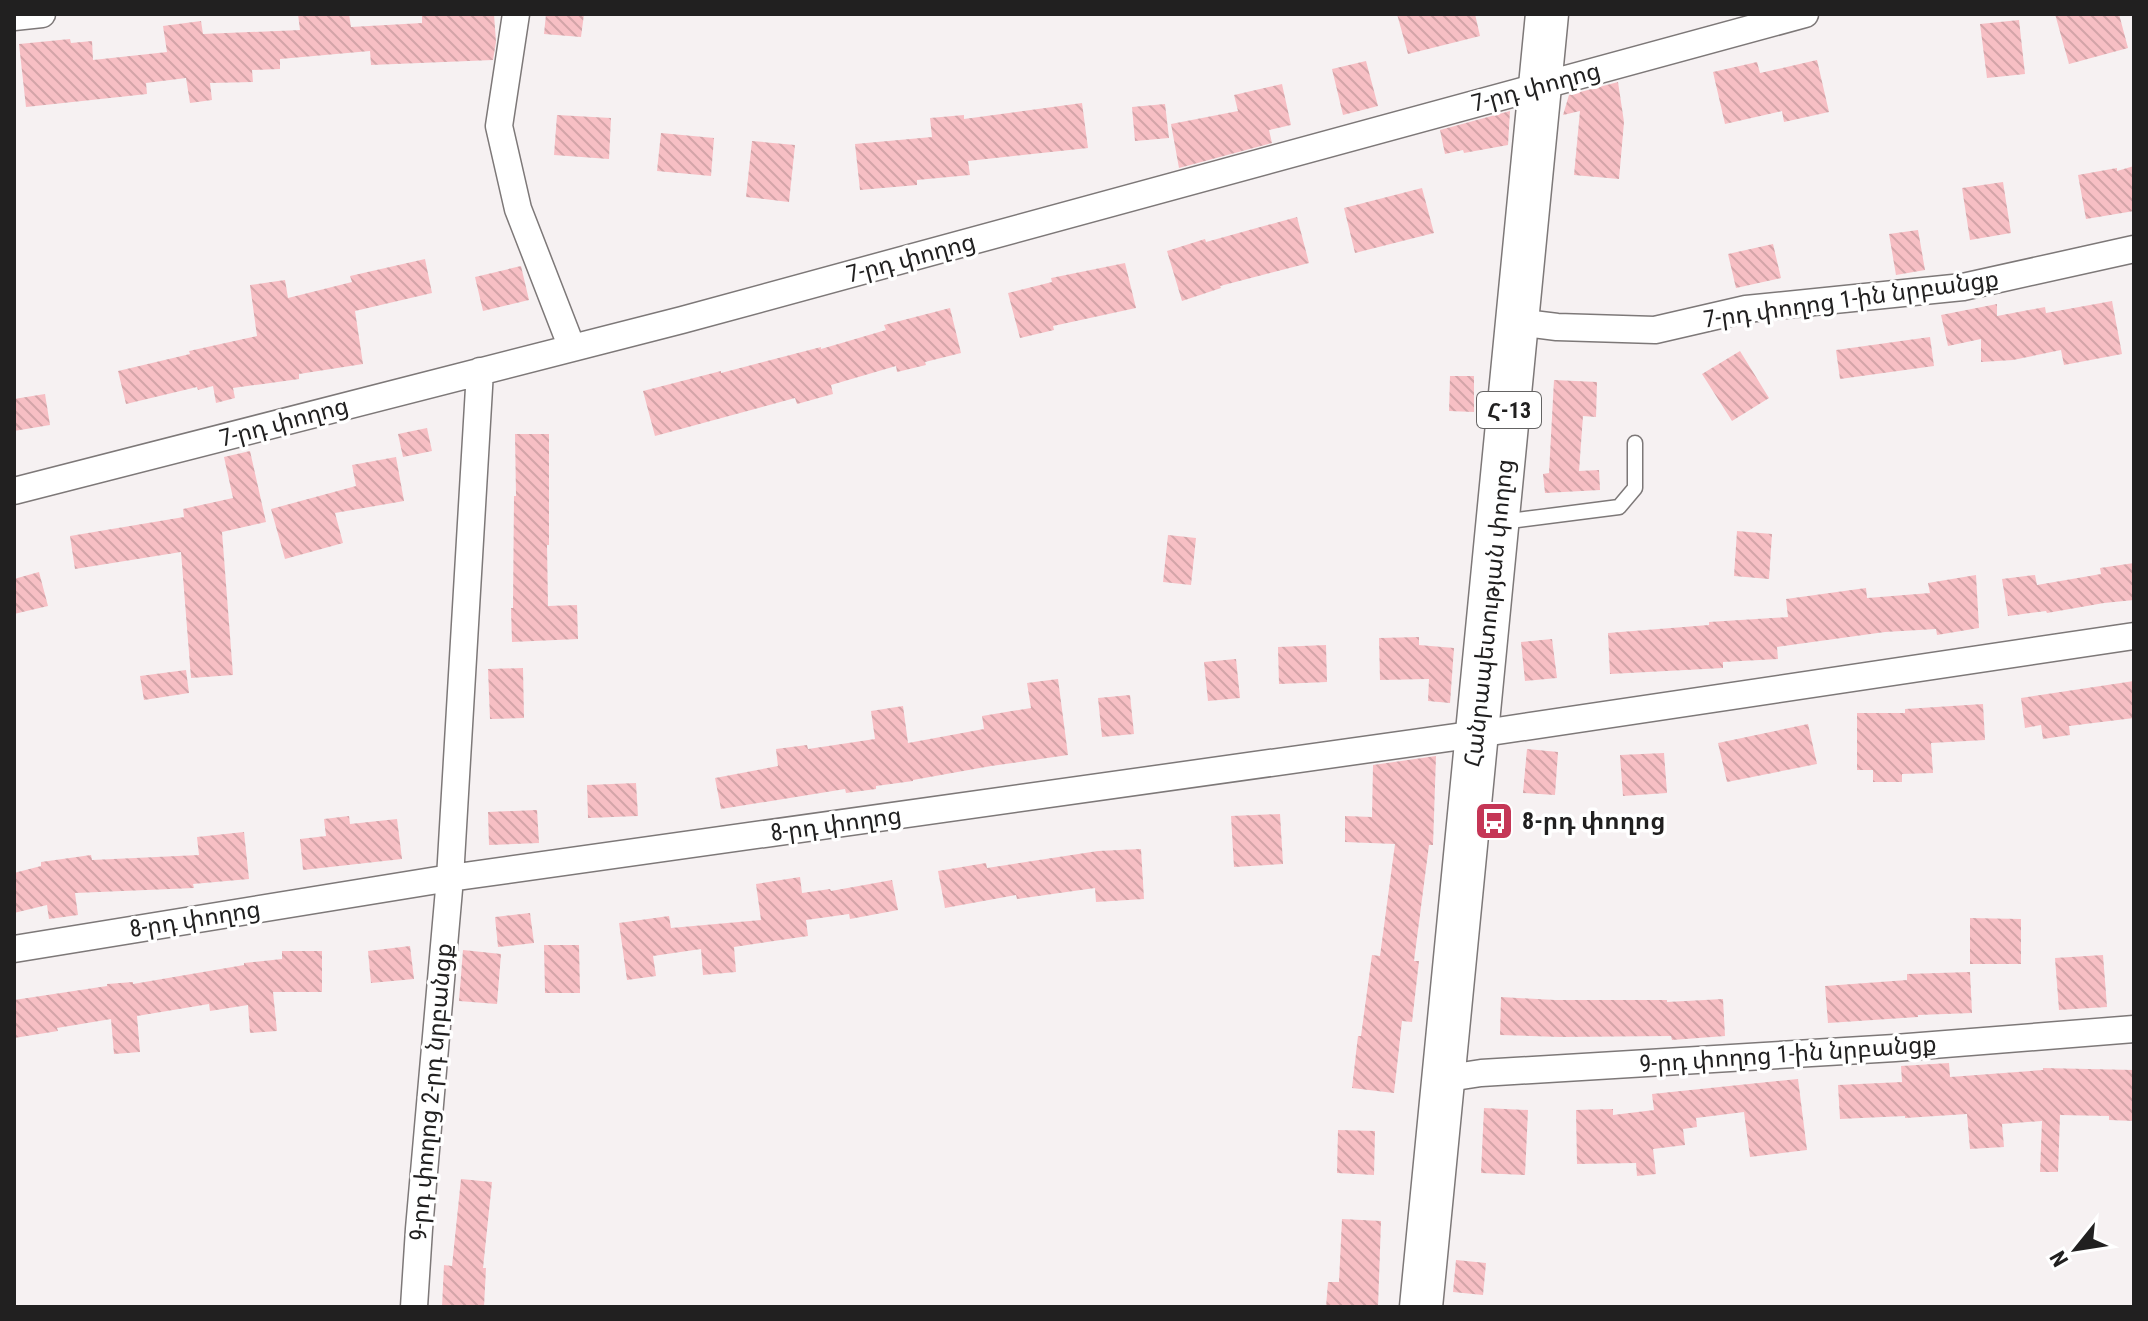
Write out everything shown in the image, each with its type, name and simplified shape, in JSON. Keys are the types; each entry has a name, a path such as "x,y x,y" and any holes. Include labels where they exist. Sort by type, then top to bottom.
{"main road":[{"name":"Հանրապետության փողոց","path":"1421,1307 1547,14"}],"street":[{"path":"14,17 42,14"},
{"path":"516,14 499,126 518,209 572,348"},
{"name":"7-րդ փողոց","path":"14,491 682,320 1805,14"},
{"name":"7-րդ փողոց 1-ին նրբանցք","path":"1518,322 1557,327 1655,330 1746,309 1963,287 2134,249"},
{"name":"9-րդ փողոց 2-րդ նրբանցք","path":"414,1307 450,878 480,371"},
{"name":"8-րդ փողոց","path":"14,949 450,878 1477,734 2134,636"},
{"name":"9-րդ փողոց 1-ին նրբանցք","path":"1442,1079 1481,1073 1895,1048 2134,1029"}],"lane":[{"path":"1498,522 1619,507 1635,488 1635,443"}],"building":[{"path":"298,14 349,14 351,27 422,23 422,14 494,14 496,42 493,60 371,65 370,51 280,59 280,69 252,70 253,82 210,83 212,100 190,103 186,78 146,83 147,94 26,107 19,44 70,39 71,43 92,41 93,60 167,52 163,26 201,21 203,34 300,30"},
{"path":"546,14 584,14 581,37 544,34"},
{"path":"1397,14 1475,14 1480,36 1408,54"},
{"path":"2055,14 2119,14 2128,48 2069,64"},
{"path":"2019,20 2025,74 1987,78 1980,24"},
{"path":"1817,60 1829,112 1784,122 1782,111 1725,124 1713,72 1757,62 1760,73"},
{"path":"1366,61 1378,106 1343,115 1332,69"},
{"path":"1618,82 1624,122 1619,179 1574,175 1580,111 1563,115 1569,95"},
{"path":"1282,84 1291,125 1269,130 1272,143 1179,168 1171,124 1238,111 1234,95"},
{"path":"1082,103 1088,148 968,161 970,175 917,180 917,185 860,190 855,144 932,137 930,118 964,115 964,119"},
{"path":"1165,104 1169,138 1135,141 1132,107"},
{"path":"1510,111 1508,145 1445,154 1440,130"},
{"path":"557,115 611,118 609,159 554,155"},
{"path":"661,133 714,138 711,176 657,171"},
{"path":"752,141 795,145 789,202 746,197"},
{"path":"2134,166 2134,211 2086,219 2078,175"},
{"path":"2003,182 2011,233 1970,240 1962,188"},
{"path":"1422,188 1434,233 1355,253 1344,208"},
{"path":"1297,217 1309,263 1220,286 1182,301 1167,251"},
{"path":"1918,230 1925,270 1896,275 1889,234"},
{"path":"1773,244 1781,278 1736,288 1728,254"},
{"path":"425,259 432,293 355,311 363,364 299,374 299,379 233,388 235,398 216,403 213,386 126,404 118,371 257,336 250,285 285,280 288,298 352,282 350,276"},
{"path":"1125,263 1136,308 1053,326 1054,330 1020,338 1008,293 1052,282 1051,278"},
{"path":"521,266 529,300 483,311 475,277"},
{"path":"2112,301 2122,354 2064,365 2061,350 2013,360 1981,362 1981,339 1948,346 1941,315 1997,304 1997,316 2045,307 2046,313"},
{"path":"950,308 961,353 925,362 926,365 897,372 896,366 831,385 833,394 797,404 795,398 655,436 643,391 821,349 886,330 884,325"},
{"path":"1930,337 1934,366 1840,379 1836,350"},
{"path":"1740,351 1769,398 1732,421 1702,374"},
{"path":"1450,376 1474,376 1474,412 1449,411"},
{"path":"1554,380 1597,382 1596,417 1583,416 1579,471 1599,470 1600,490 1545,493 1543,474 1549,473"},
{"path":"45,394 50,425 14,431 14,399"},
{"path":"427,428 432,451 403,457 398,434"},
{"path":"515,434 549,434 548,606 577,605 578,639 512,642"},
{"path":"250,451 266,522 222,532 233,675 191,678 181,552 75,569 70,536 184,517 183,509 233,498 224,457"},
{"path":"396,457 404,501 335,513 343,543 285,559 271,509 356,486 352,465"},
{"path":"1737,531 1772,534 1769,579 1734,576"},
{"path":"1168,535 1196,538 1191,585 1163,582"},
{"path":"2134,563 2134,600 2008,616 2002,579 2035,575 2037,585 2101,574 2100,568"},
{"path":"39,572 48,606 14,614 14,579"},
{"path":"1976,575 1979,628 1937,635 1936,629 1885,632 1777,647 1778,659 1723,662 1723,668 1610,674 1608,633 1788,617 1786,599 1866,588 1867,598 1930,593 1928,583"},
{"path":"1419,637 1419,645 1454,648 1450,703 1428,701 1429,679 1380,680 1379,638"},
{"path":"1552,639 1557,678 1525,681 1521,642"},
{"path":"1326,645 1327,682 1279,684 1278,647"},
{"path":"1236,659 1240,698 1208,701 1204,662"},
{"path":"523,668 524,718 490,719 488,669"},
{"path":"186,670 189,693 144,700 140,676"},
{"path":"1058,679 1068,755 876,786 876,789 846,793 845,789 721,809 715,778 778,766 776,749 807,745 808,749 875,739 871,711 903,706 908,743 984,729 982,716 1031,708 1027,683"},
{"path":"2134,681 2134,718 2069,726 2070,735 2043,739 2041,725 2025,728 2021,698"},
{"path":"1130,695 1134,734 1102,737 1098,698"},
{"path":"1983,704 1985,740 1931,743 1933,773 1902,774 1902,782 1873,782 1873,770 1857,770 1857,713 1905,713 1905,709"},
{"path":"1808,724 1817,764 1727,782 1718,743"},
{"path":"1527,749 1558,752 1555,795 1523,793"},
{"path":"1664,753 1667,793 1623,796 1620,755"},
{"path":"1436,756 1433,845 1429,845 1414,961 1419,961 1412,1022 1402,1021 1394,1093 1352,1088 1372,955 1380,956 1395,844 1345,842 1345,816 1372,817 1373,765"},
{"path":"636,783 638,816 588,818 587,785"},
{"path":"537,810 539,843 489,845 488,812"},
{"path":"1280,814 1283,864 1234,867 1231,816"},
{"path":"349,816 350,824 397,819 402,859 303,870 300,839 326,836 324,819"},
{"path":"244,832 249,879 193,884 194,888 75,893 78,915 49,919 47,905 14,913 14,873 41,866 41,862 91,855 92,860 199,855 197,837"},
{"path":"1141,849 1144,899 1096,902 1095,888 1017,899 1016,895 945,908 938,871 986,863 987,868 1098,851"},
{"path":"800,877 802,893 892,880 898,910 850,919 849,914 806,920 808,936 734,947 736,972 703,975 701,949 653,956 656,976 627,980 619,923 669,916 671,928 761,920 756,884"},
{"path":"530,913 534,943 498,947 495,917"},
{"path":"1970,918 2021,919 2021,964 1970,964"},
{"path":"544,945 579,945 580,993 545,993"},
{"path":"410,946 414,979 371,983 368,951"},
{"path":"463,950 501,954 497,1004 459,1001"},
{"path":"282,951 322,951 322,992 273,992 277,1031 250,1033 248,1005 210,1011 209,1004 137,1016 140,1052 114,1054 111,1019 14,1038 14,1000 282,959"},
{"path":"2103,955 2107,1007 2059,1010 2055,958"},
{"path":"1970,972 1972,1013 1828,1023 1825,986 1907,980 1907,974"},
{"path":"1501,997 1667,1002 1723,999 1725,1036 1672,1040 1671,1036 1500,1035"},
{"path":"1949,1063 1950,1077 2043,1068 2134,1070 2134,1121 2109,1120 2109,1116 2060,1115 2058,1172 2040,1172 2042,1121 2002,1124 2004,1147 1970,1149 1967,1114 1840,1119 1838,1085 1902,1082 1901,1066"},
{"path":"1798,1079 1807,1150 1750,1157 1744,1112 1696,1118 1697,1127 1683,1129 1685,1145 1653,1149 1656,1174 1637,1176 1636,1163 1577,1164 1576,1110 1613,1109 1613,1115 1654,1110 1652,1094"},
{"path":"1484,1108 1528,1110 1525,1175 1481,1173"},
{"path":"1338,1130 1375,1131 1374,1175 1337,1173"},
{"path":"461,1179 492,1182 483,1268 486,1268 484,1307 442,1307 444,1265 452,1266"},
{"path":"1342,1219 1381,1221 1378,1307 1326,1307 1328,1282 1339,1282"},
{"path":"1456,1260 1486,1263 1483,1295 1453,1292"}],"place":[{"name":"8-րդ փողոց","path":"1494,821"}]}
